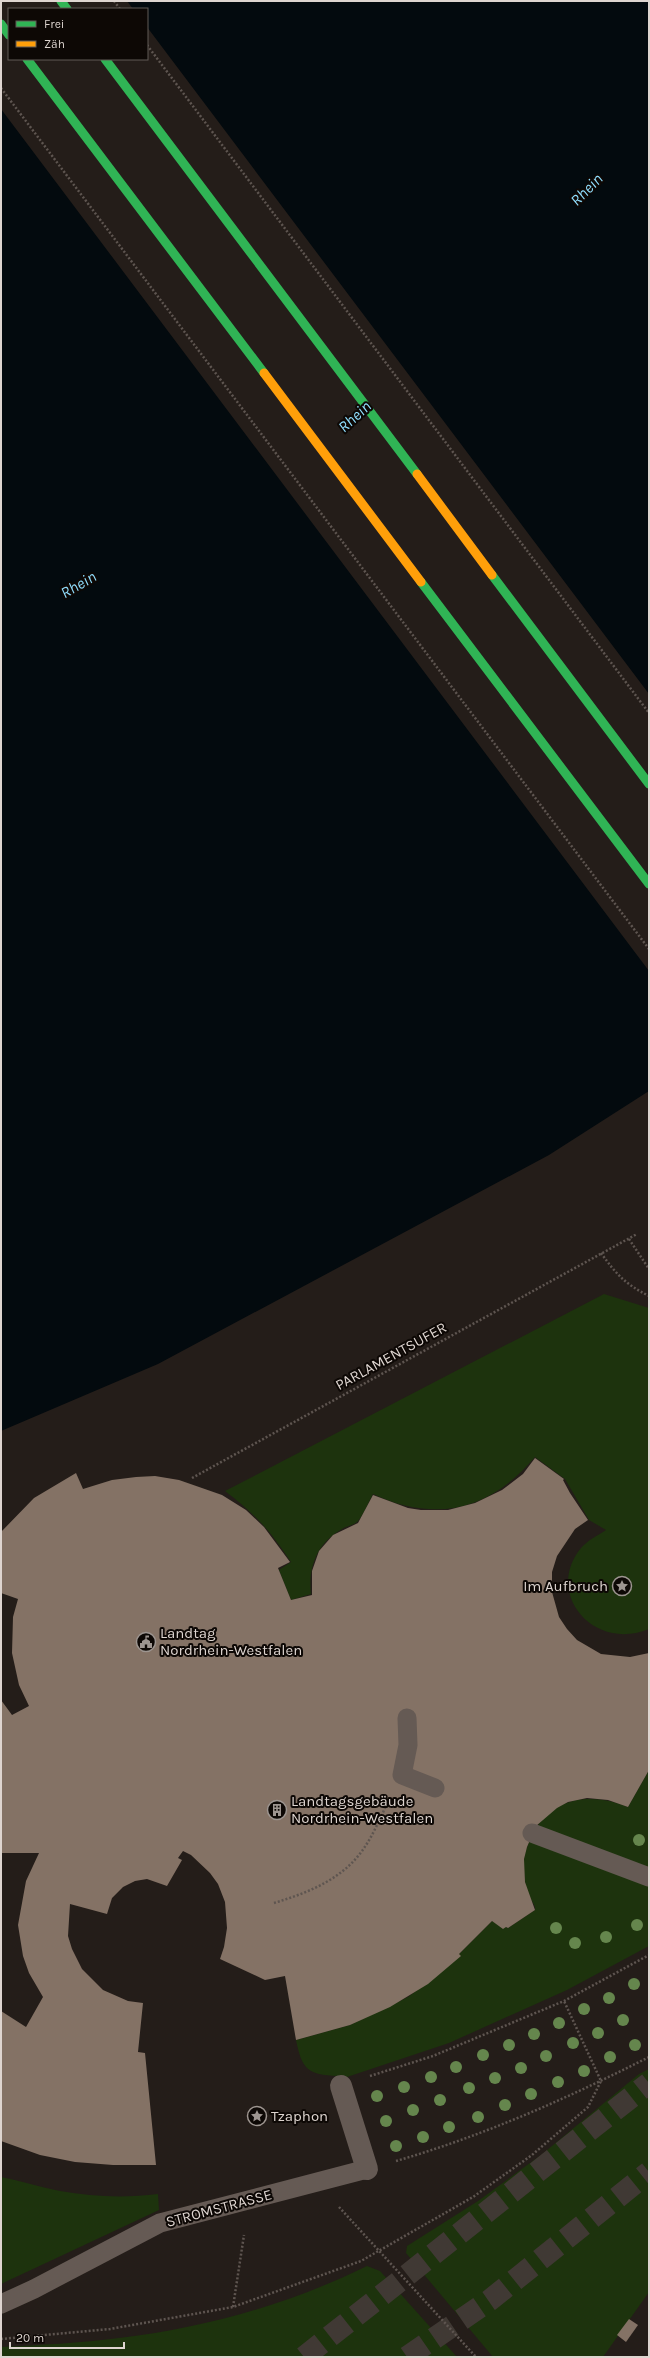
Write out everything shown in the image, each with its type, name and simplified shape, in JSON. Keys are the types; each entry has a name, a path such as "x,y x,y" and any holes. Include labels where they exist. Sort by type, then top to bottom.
{"highway":[{"path":"1,24 8,34"},
{"path":"28,60 649,884"},
{"path":"106,60 649,784"}],"street":[{"path":"341,2086 367,2169"}],"lane":[{"path":"407,1718 408,1745 402,1775 435,1788"},
{"path":"532,1833 649,1877"},
{"name":"STROMSTRASSE","path":"1,2304 34,2289 160,2223 367,2169"}],"path":[{"path":"148,47 649,713"},
{"path":"1,88 649,949"},
{"name":"PARLAMENTSUFER","path":"192,1478 637,1234"},
{"path":"629,1239 649,1269"},
{"path":"601,1253 618,1277 632,1288 649,1296"},
{"path":"274,1903 303,1894 338,1876 350,1867 363,1850 402,1775"},
{"path":"341,2086 432,2056 564,2001 649,1955"},
{"path":"564,2001 601,2081"},
{"path":"367,2169 453,2142 601,2081 649,2057"},
{"path":"1,2339 110,2329 233,2307 361,2261 379,2249 473,2197 532,2155 588,2107 601,2081"},
{"path":"336,2204 379,2249 476,2357"},
{"path":"233,2307 244,2235"}],"green space":[{"path":"604,1294 649,1308 649,1629 628,1634 610,1632 593,1625 580,1614 571,1599 568,1583 571,1565 584,1545 606,1530 589,1520 565,1479 535,1457 518,1475 500,1489 481,1499 462,1506 441,1509 419,1508 397,1503 373,1494 358,1521 333,1535 320,1549 311,1574 311,1594 291,1600 279,1570 291,1562 276,1540 261,1523 225,1491"},
{"path":"649,1770 649,1946 567,1990 449,2043 341,2079 338,2076 313,2072 304,2064 298,2050 296,2040 350,2025 408,1997 442,1971 492,1921 508,1928 535,1910 525,1884 524,1857 533,1834 541,1821 562,1805 574,1801 587,1799 601,1800 615,1802 628,1807"},
{"path":"649,2069 649,2292 603,2357 493,2357 406,2253 407,2246 478,2201 541,2155 639,2074"},
{"path":"1,2177 60,2191 85,2195 122,2196 158,2194 159,2210 1,2284"},
{"path":"367,2266 380,2271 457,2357 1,2357 1,2347 75,2343 119,2338 151,2334 215,2321 277,2303 308,2292"}],"water":[{"name":"Rhein","path":"1,1 649,1 649,1091 549,1155 158,1364 1,1431"}],"pier":[{"path":"1,1 127,1 132,8 8,8 8,60 148,60 148,28 649,694 649,971 1,109"}],"building":[{"name":"Landtagsgebäude Nordrhein-Westfalen","path":"535,1458 564,1479 563,1480 570,1493 588,1520 575,1529 557,1556 552,1572 552,1592 559,1617 577,1640 601,1654 630,1657 649,1653 649,1770 628,1807 608,1800 587,1798 568,1802 557,1808 536,1826 527,1847 524,1859 525,1882 535,1910 508,1928 506,1927 503,1929 492,1921 459,1954 461,1956 428,1984 390,2007 350,2025 296,2040 285,1976 265,1980 220,1959 224,1947 227,1928 225,1902 218,1884 210,1873 191,1855 183,1851 178,1858 182,1860 167,1886 147,1879 135,1881 123,1887 112,1898 107,1914 70,1904 68,1936 72,1949 82,1969 103,1990 128,2001 143,2003 138,2052 145,2053 156,2165 113,2165 75,2162 40,2155 1,2141 1,2011 26,2027 43,1997 29,1973 23,1956 18,1925 26,1881 39,1853 1,1853 1,1700 12,1715 29,1706 19,1685 12,1653 13,1617 18,1599 1,1593 1,1532 34,1498 76,1473 83,1489 112,1480 136,1477 155,1476 179,1480 222,1495 246,1510 264,1527 290,1562 278,1568 291,1600 312,1595 312,1571 319,1551 333,1535 358,1523 373,1495 408,1508 421,1510 448,1510 475,1503 502,1490 523,1474"},
{"path":"629,2319 638,2325 626,2342 617,2335"}],"tunnel":[{"path":"304,2357 649,2083"},
{"path":"407,2357 490,2300 649,2172"}],"traffic: fast":[{"path":"61,1 66,8"},
{"path":"1,24 8,34"},
{"path":"28,60 264,373"},
{"path":"106,60 417,474"},
{"path":"492,575 649,784"},
{"path":"421,582 649,884"}],"traffic: slow":[{"path":"264,373 421,582"},
{"path":"417,474 492,575"}],"place":[{"name":"Im Aufbruch","path":"622,1586"},
{"name":"Landtag Nordrhein-Westfalen","path":"146,1642"},
{"name":"Landtagsgebäude Nordrhein-Westfalen","path":"277,1810"},
{"name":"Tzaphon","path":"257,2116"}]}
